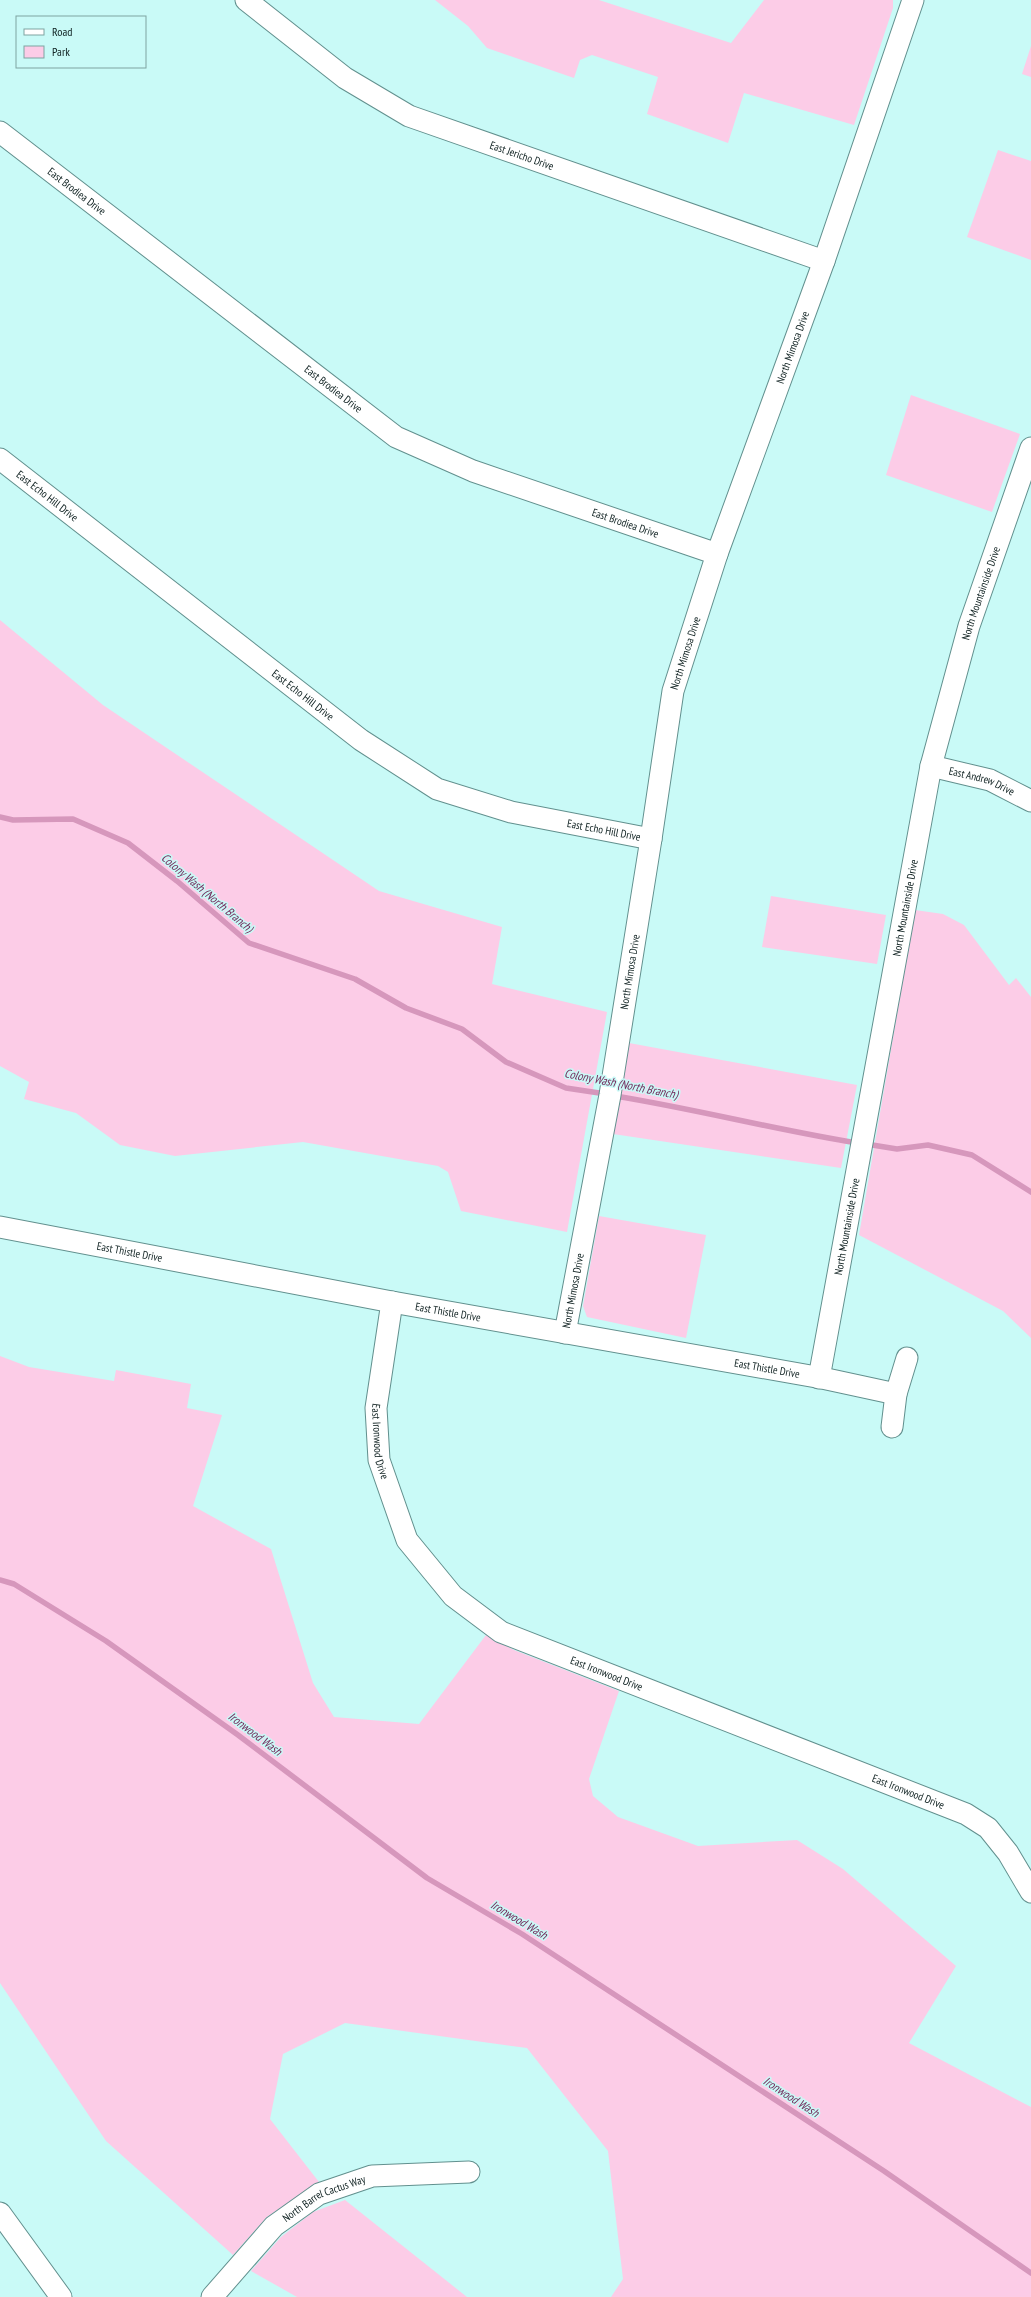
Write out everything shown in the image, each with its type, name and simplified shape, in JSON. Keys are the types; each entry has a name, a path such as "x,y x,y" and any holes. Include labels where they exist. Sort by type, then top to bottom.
{"street":[{"name":"East Jericho Drive","path":"246,0 345,78 409,116 824,261"},
{"name":"North Mimosa Drive","path":"565,1333 610,1095 652,839 673,691 717,554 824,261 914,0"},
{"name":"East Brodiea Drive","path":"0,132 396,437 472,471 717,554"},
{"name":"North Mountainside Drive","path":"819,1378 930,766 969,626 1031,448"},
{"name":"East Echo Hill Drive","path":"0,459 361,740 437,789 511,812 652,839"},
{"name":"East Andrew Drive","path":"930,766 990,780 1031,801"},
{"name":"East Thistle Drive","path":"0,1227 392,1302 819,1378 896,1394"},
{"name":"East Ironwood Drive","path":"392,1302 376,1408 379,1460 407,1540 453,1596 501,1632 966,1814 988,1828 1008,1853 1031,1892"},
{"path":"892,1427 896,1394 907,1358"},
{"name":"North Barrel Cactus Way","path":"212,2297 274,2226 319,2194 372,2176 470,2172"},
{"path":"0,2214 60,2297"}],"green space":[{"path":"435,0 599,0 731,43 764,0 893,0 893,8 854,125 744,93 728,143 647,114 658,77 592,55 580,60 574,78 487,48 468,26"},
{"path":"1031,46 1031,77 1022,74"},
{"path":"998,150 1031,161 1031,260 967,237"},
{"path":"911,395 1020,434 992,512 886,475"},
{"path":"0,620 103,705 379,891 502,927 492,984 607,1012 567,1232 461,1211 448,1172 438,1166 303,1142 175,1156 120,1145 76,1113 24,1099 29,1082 0,1066"},
{"path":"771,896 886,915 877,964 762,947"},
{"path":"915,910 943,914 964,925 1009,985 1016,978 1031,997 1031,1338 1003,1311 859,1235"},
{"path":"629,1043 857,1085 841,1168 613,1134"},
{"path":"599,1216 706,1235 686,1338 587,1317 583,1306"},
{"path":"0,1356 29,1367 114,1381 116,1370 191,1384 187,1408 222,1415 193,1506 271,1549 313,1683 334,1717 419,1724 486,1635 514,1650 619,1691 589,1779 593,1796 618,1817 698,1846 797,1840 843,1869 956,1966 909,2043 1031,2107 1031,2297 611,2297 623,2279 608,2151 527,2048 345,2023 283,2054 270,2119 319,2182 267,2217 233,2255 106,2141 0,1983"},
{"path":"345,2200 467,2297 297,2297 251,2271 281,2237 313,2212"}],"waterway":[{"name":"Colony Wash (North Branch)","path":"0,817 13,820 73,819 128,843 177,881 249,943 355,979 406,1008 462,1029 506,1062 566,1088 606,1094"},
{"name":"Colony Wash (North Branch)","path":"615,1096 857,1143"},
{"name":"Colony Wash (North Branch)","path":"866,1144 897,1149 928,1145 972,1155 1031,1192"},
{"name":"Ironwood Wash","path":"0,1580 14,1584 106,1641 238,1735 427,1878 522,1934 884,2171 1031,2273"}]}
